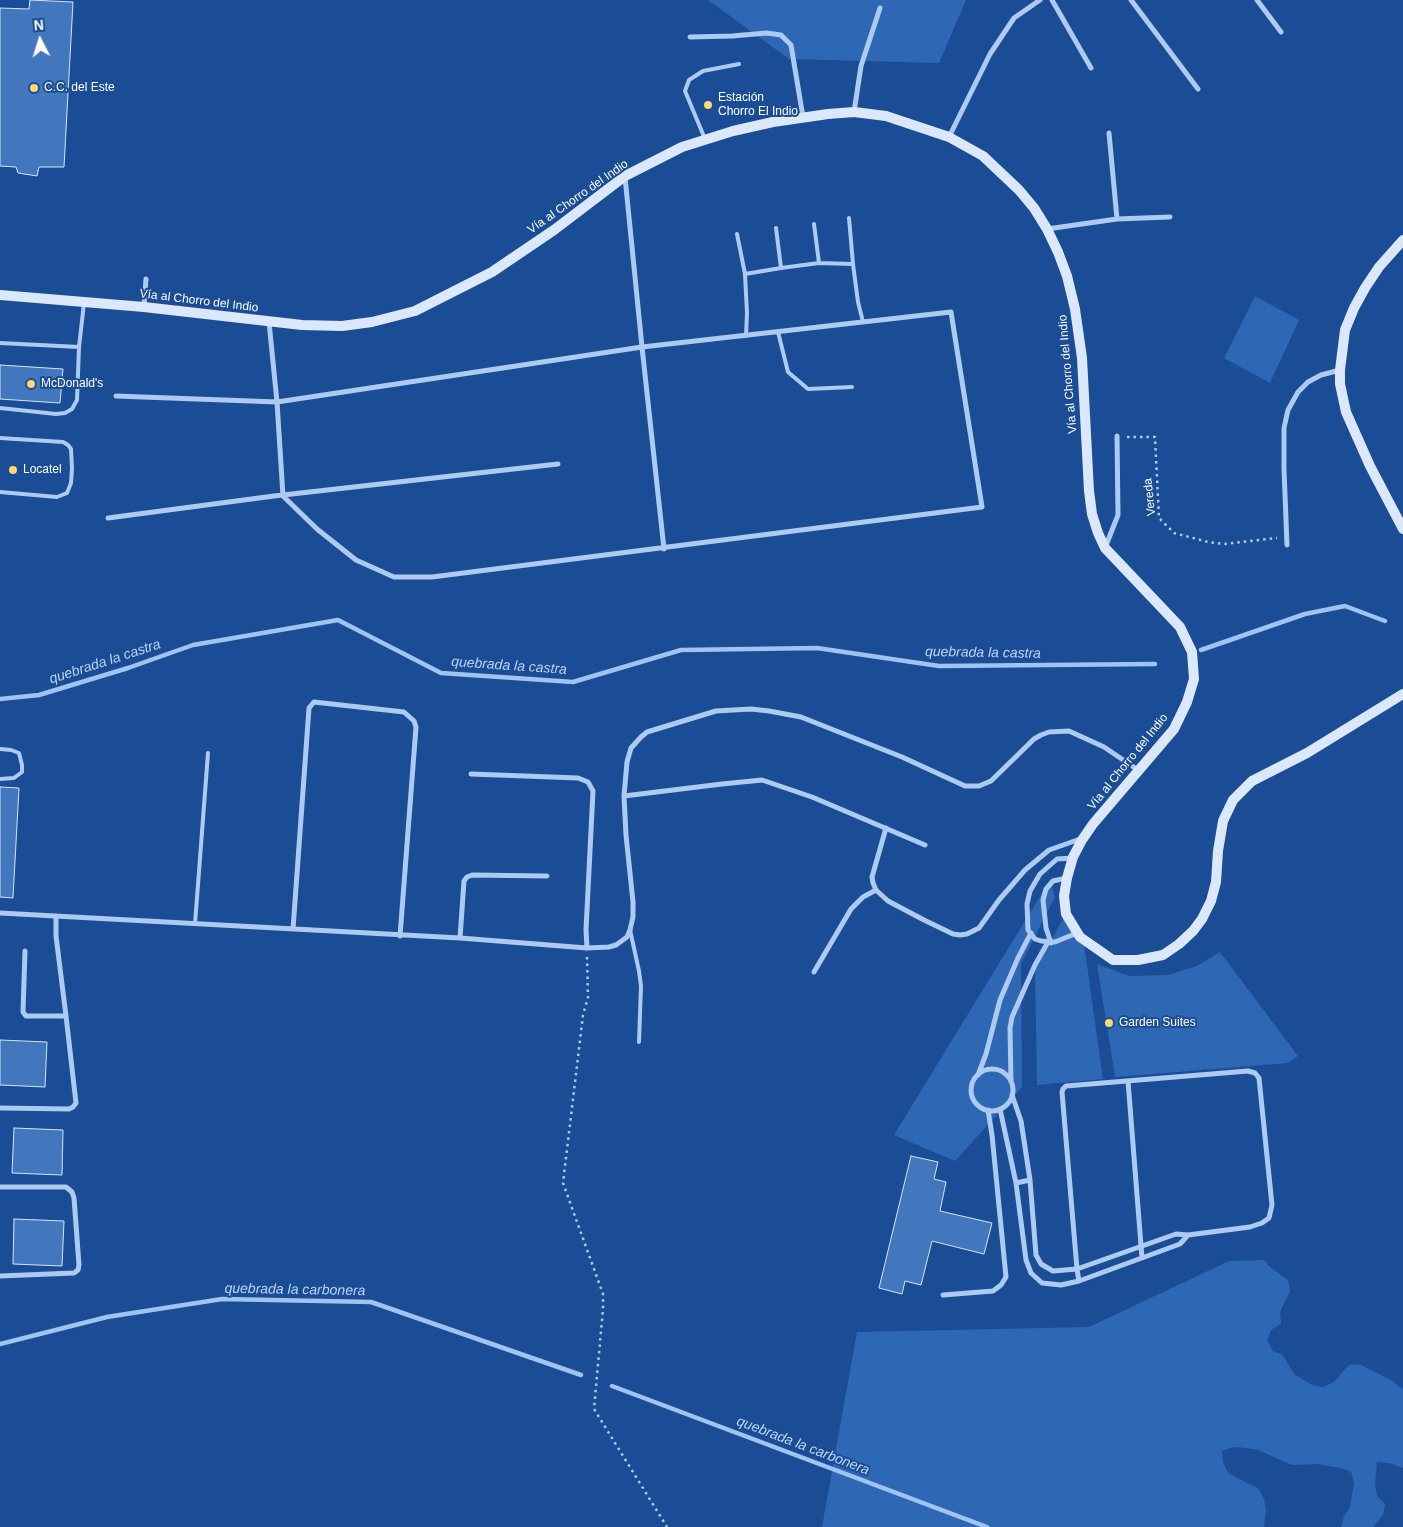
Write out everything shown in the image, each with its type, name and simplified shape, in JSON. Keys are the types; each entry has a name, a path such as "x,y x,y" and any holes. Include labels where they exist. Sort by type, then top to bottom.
{"street":[{"path":"949,137 990,54 999,40 1014,18 1040,0"},
{"path":"1052,0 1092,68"},
{"path":"1131,0 1198,89"},
{"path":"1257,0 1281,32"},
{"path":"854,112 861,66 880,8"},
{"path":"690,37 766,33 782,35 791,45 804,118"},
{"name":"Vía al Chorro del Indio","path":"0,295 84,301 302,325 342,326 372,322 415,311 492,272 554,230 625,176 682,147 757,126 828,114 854,112 886,116 949,137 983,156 1003,174 1034,208 1047,230 1067,276 1075,309 1082,358 1089,491 1092,514 1098,533 1105,548 1180,627 1192,652 1194,679 1187,702 1174,729 1105,809 1085,837 1074,858 1067,878 1064,896 1066,914 1080,936 1113,960 1138,960 1163,955 1179,944 1193,931 1202,919 1211,901 1216,882 1218,851 1223,821 1233,800 1252,781 1307,754 1403,694"},
{"path":"1110,133 1117,219"},
{"path":"625,176 664,549"},
{"path":"1047,230 1117,219 1170,217"},
{"path":"1403,240 1380,267 1354,308 1344,330 1340,370 1340,384 1346,412 1370,466 1403,529"},
{"path":"144,307 146,279"},
{"path":"0,305 14,296"},
{"path":"116,396 277,402 642,347 951,312 982,507 664,549 432,577 394,577 356,560 317,529 283,496 277,402 269,322"},
{"path":"1286,544 1284,436 1288,410 1298,392 1308,382 1321,375 1340,370"},
{"path":"1105,548 1118,515 1116,436"},
{"path":"108,518 558,464"},
{"path":"293,929 309,708 314,702 404,712 414,721 416,727 400,936"},
{"path":"0,913 460,938 586,948 609,947 616,945 627,937 633,917 624,796 628,755 631,748 641,737 655,729 716,711 734,709 768,710 801,717 902,757 965,786 979,786 991,781 1034,739 1049,732 1069,731 1104,747 1138,770"},
{"path":"471,774 578,778 588,782 592,790 586,948"},
{"path":"624,796 762,780 812,797 925,845"},
{"path":"886,828 872,877 876,890 888,901 953,934 967,934 979,928 999,900 1025,870 1049,850 1085,837"},
{"path":"1074,858 1057,859 1040,874 1030,892 1027,904 1028,930 1036,940 1049,943 1078,933"},
{"path":"460,938 464,881 467,877 472,874 547,876"},
{"path":"1067,878 1053,881 1046,889 1043,900 1049,943 1035,965 1012,1017 1010,1028 1012,1095 1021,1121 1030,1180 1038,1260 1053,1271 1077,1269 1176,1234 1188,1235 1250,1227 1262,1223 1269,1218 1272,1205 1259,1078 1255,1073 1248,1071 1066,1086 1062,1092 1077,1269 1079,1281"},
{"path":"814,972 851,909 863,897 876,890"},
{"path":"0,1108 69,1109 76,1103 56,936 56,916"},
{"path":"1012,1095 1010,1101 1000,1109 988,1110 981,1108 973,1098 972,1086 986,1054 1000,1000 1031,933"},
{"path":"25,951 23,1012 26,1016 66,1016"},
{"path":"978,1074 984,1071 997,1070 1003,1072 1011,1082"},
{"path":"1128,1082 1142,1258"},
{"path":"1000,1109 1016,1183 1026,1260 1031,1273 1042,1283 1061,1285 1079,1281 1180,1244 1188,1235"},
{"path":"943,1295 994,1291 1001,1286 1006,1277 988,1110"},
{"path":"1016,1183 1030,1180"},
{"path":"0,1187 66,1187 72,1192 79,1266 78,1270 74,1273 0,1276"}],"lane":[{"path":"705,140 685,91 689,80 702,71 739,64"},
{"path":"849,218 858,302 863,322"},
{"path":"814,224 820,264"},
{"path":"776,228 781,268"},
{"path":"737,234 745,274 746,336"},
{"path":"745,274 820,264 853,264"},
{"path":"0,408 56,414 65,413 72,409 77,400 79,347 84,301"},
{"path":"778,332 788,372 808,389 852,387"},
{"path":"0,343 79,347"},
{"path":"0,438 63,442 71,449 72,468 69,488 66,493 57,497 0,492"},
{"path":"0,749 19,753 22,772 14,778 0,779"},
{"path":"195,924 208,753"},
{"path":"630,930 641,986 639,1042"}],"path":[{"name":"Vereda","path":"1116,436 1155,437 1159,518 1174,533 1224,544 1286,537"},
{"path":"586,948 588,997 583,1015 563,1183 603,1294 594,1409 667,1527"}],"shaded area":[{"path":"708,0 966,0 939,63 789,59"},
{"path":"1255,296 1299,320 1270,383 1224,358"},
{"path":"1050,880 1055,897 1021,964 1022,1087 955,1161 894,1135"},
{"path":"1064,917 1084,944 1103,1079 1037,1085 1035,970"},
{"path":"1220,952 1298,1056 1288,1063 1115,1077 1097,964 1129,976 1168,975 1197,966"},
{"path":"1264,1260 1270,1267 1288,1280 1290,1291 1280,1312 1281,1324 1271,1330 1267,1341 1273,1351 1283,1355 1294,1374 1312,1385 1323,1387 1334,1382 1349,1365 1359,1364 1389,1379 1403,1389 1403,1468 1389,1463 1377,1462 1375,1485 1377,1496 1385,1504 1383,1515 1373,1527 1341,1527 1344,1516 1350,1507 1354,1483 1351,1472 1341,1468 1317,1464 1292,1465 1258,1450 1234,1447 1222,1451 1223,1462 1228,1473 1259,1489 1264,1499 1266,1510 1264,1527 822,1527 857,1332 1089,1327 1229,1261"}],"building":[{"name":"C.C. del Este","path":"30,0 73,2 64,167 39,167 37,176 18,173 16,167 0,166 0,8 29,9"},
{"name":"McDonald's","path":"0,365 63,369 60,403 0,399"},
{"path":"0,787 19,788 13,898 0,897"},
{"path":"0,1040 47,1042 45,1087 0,1085"},
{"path":"14,1128 63,1130 62,1175 12,1173"},
{"path":"911,1156 938,1162 934,1179 946,1182 940,1211 992,1223 984,1254 932,1241 921,1285 905,1281 902,1294 879,1288"},
{"path":"14,1219 64,1221 62,1266 13,1264"}],"waterway":[{"name":"quebrada la castra","path":"1201,650 1305,614 1345,606 1385,621"},
{"name":"quebrada la castra","path":"0,699 39,695 128,668 193,645 338,620 441,673 573,682 681,650 817,648 939,666 1155,664"},
{"name":"quebrada la carbonera","path":"0,1344 107,1317 222,1299 371,1302 581,1375"},
{"name":"quebrada la carbonera","path":"612,1386 987,1527"}],"place":[{"name":"C.C. del Este","path":"34,88"},
{"name":"Estación Chorro El Indio","path":"708,105"},
{"name":"McDonald's","path":"31,384"},
{"name":"Locatel","path":"13,470"},
{"name":"Garden Suites","path":"1109,1023"}]}
